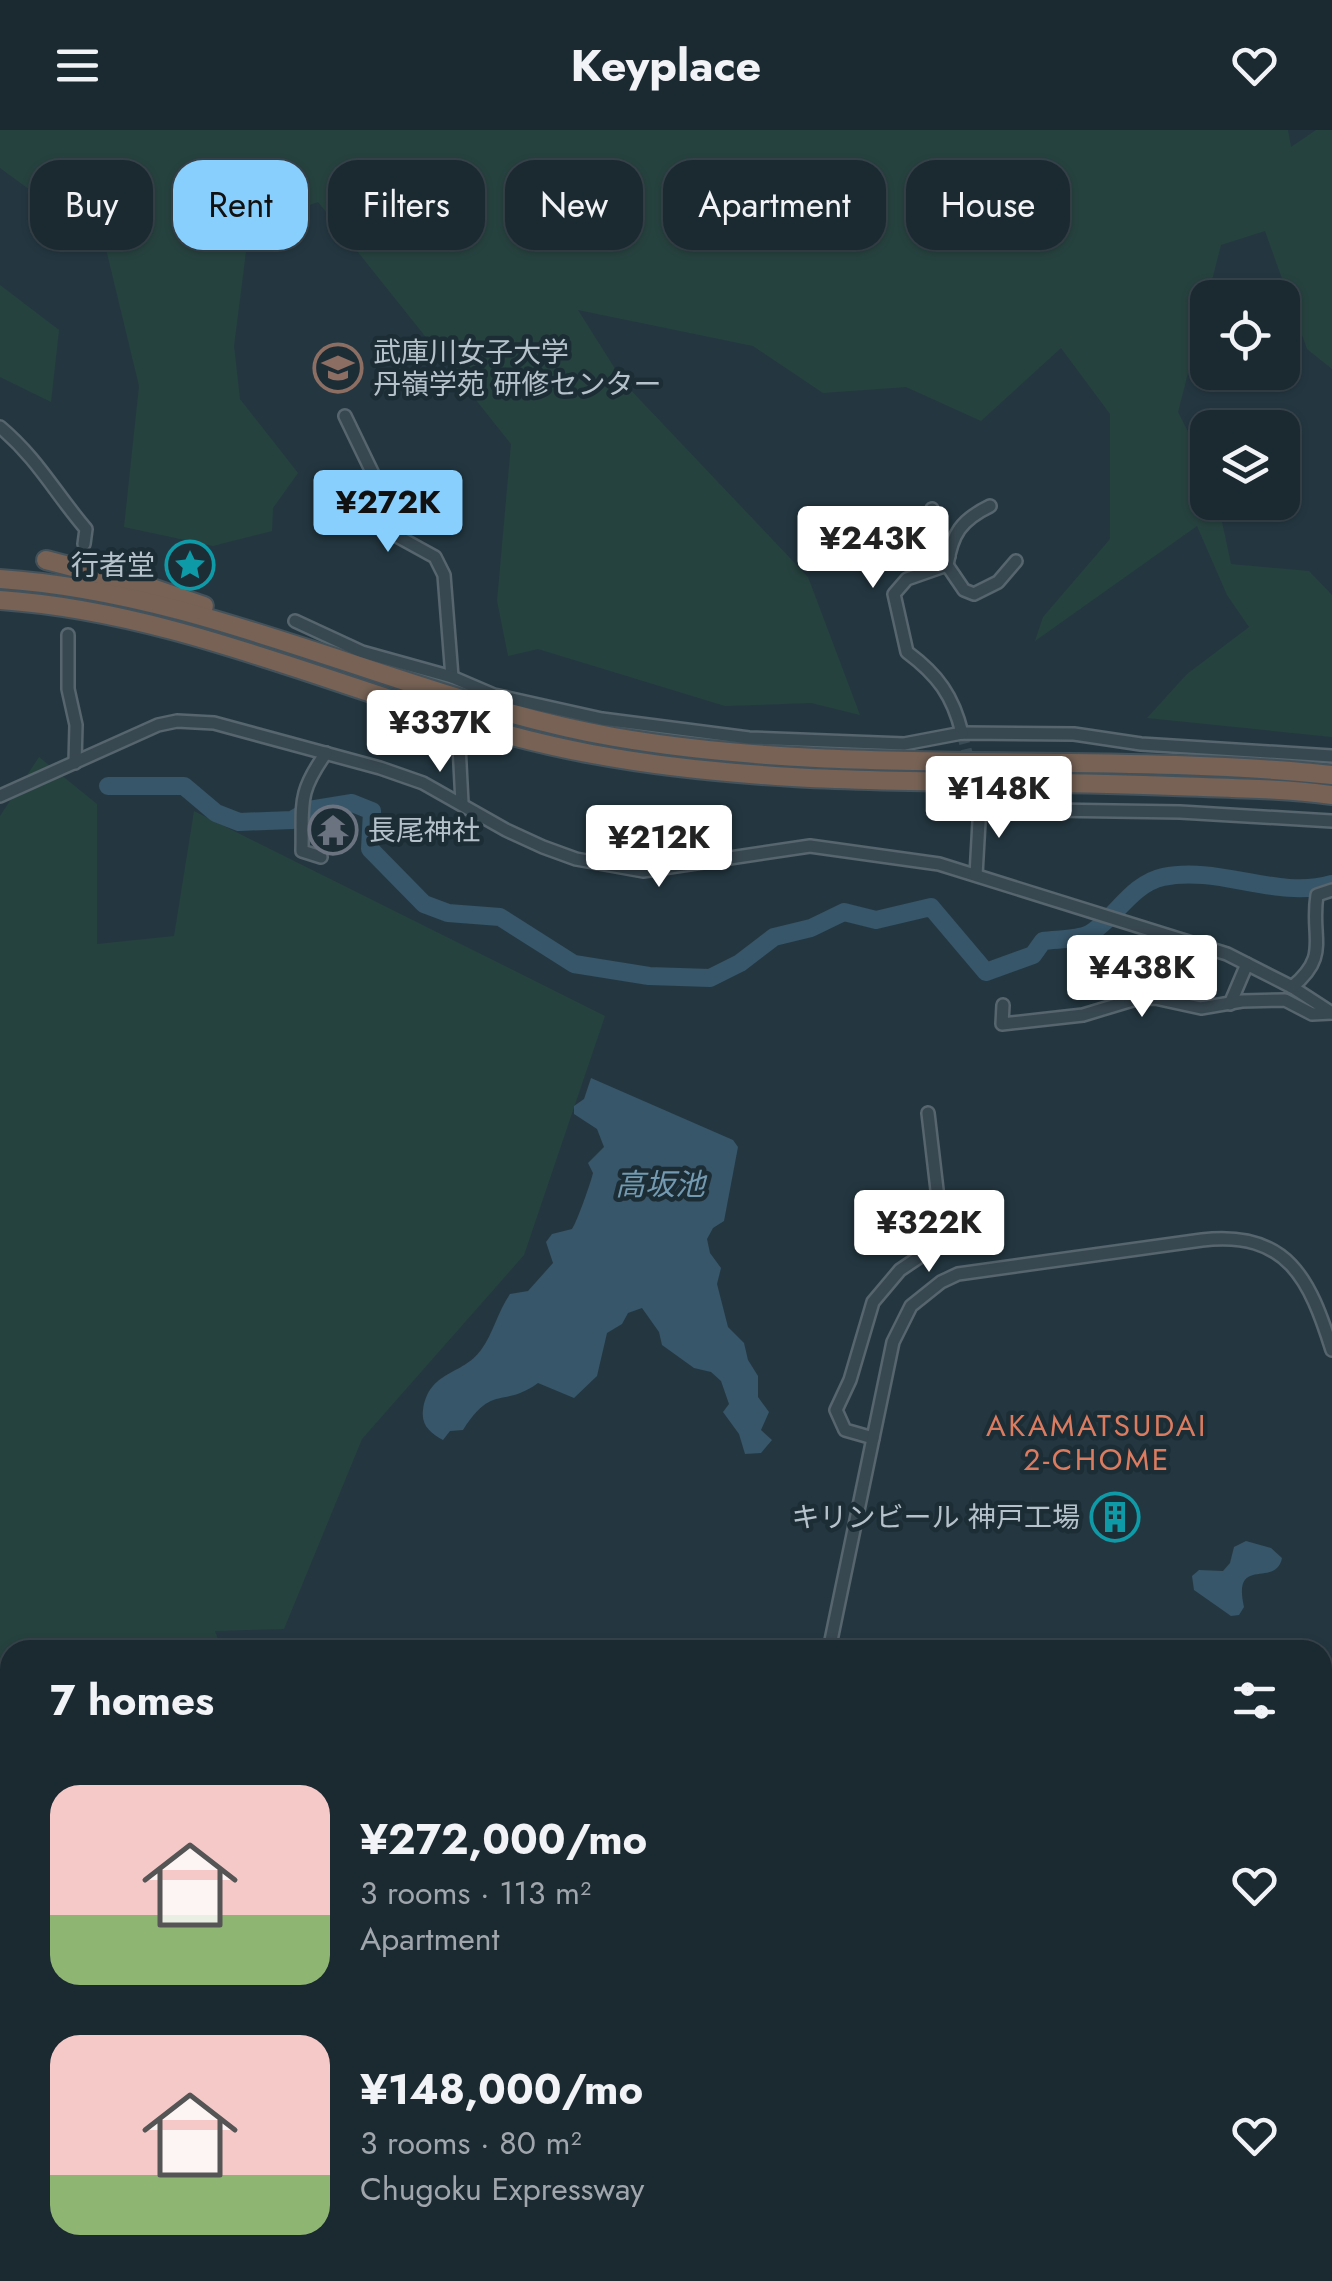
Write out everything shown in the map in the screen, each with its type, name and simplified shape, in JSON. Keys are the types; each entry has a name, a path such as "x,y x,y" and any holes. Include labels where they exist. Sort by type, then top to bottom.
{"highway":[{"path":"46,560 149,586 314,653"},
{"path":"0,579 66,586 146,602 520,717 610,736 692,748 860,759 1133,764 1332,775"},
{"path":"0,600 64,607 144,623 265,658 455,722 641,762 796,777 1136,784 1332,795"}],"street":[{"path":"346,416 395,535 434,557 444,574 452,676"},
{"path":"0,428 41,467 86,529 84,544"},
{"path":"962,734 958,712 934,672 907,652 894,594 907,580 948,560 958,528 990,506"},
{"path":"932,509 940,544 964,590 974,594 998,582 1016,561"},
{"path":"295,621 362,652 452,676 494,695 602,719 749,738 904,744 962,734 1074,734 1141,744 1332,756"},
{"path":"68,635 68,689 76,724 75,763"},
{"path":"0,796 158,725 177,721 214,723 408,778 462,803 506,830 576,859 643,871 810,846 939,864 1186,940 1292,986 1332,1012"},
{"path":"459,745 462,803"},
{"path":"320,857 302,851 303,799 307,780 326,753"},
{"path":"976,875 980,806 1332,821"},
{"path":"1292,986 1306,976 1317,957 1316,896 1332,890"},
{"path":"1230,1004 1247,964"},
{"path":"1003,1005 1002,1024 1083,1015 1156,998 1201,1008 1285,1000 1312,1014 1332,1012"},
{"path":"873,1438 845,1430 836,1410 850,1380 872,1302 900,1270 943,1241 928,1114"},
{"path":"831,1640 893,1342 911,1306 941,1282 977,1270 1220,1238 1251,1242 1282,1257 1307,1283 1332,1350"}],"green space":[{"path":"0,130 1288,130 1291,147 1316,130 1332,130 1332,369 1307,349 1300,329 1300,280 1282,280 1265,231 1221,245 1212,280 1190,280 1190,365 1178,412 1190,436 1190,520 1222,520 1231,564 1309,571 1332,595 1332,737 1147,718 1187,674 1249,627 1227,595 1197,526 1035,641 1043,617 1110,539 1110,414 1061,348 981,421 906,387 823,393 753,346 578,310 624,383 808,577 860,715 811,703 725,706 538,649 508,656 497,601 511,444 356,250 485,250 485,160 328,160 328,215 318,202 308,206 308,160 173,160 173,250 246,250 234,346 240,399 298,473 273,508 272,531 213,546 124,527 139,386 106,250 153,250 153,160 30,160 30,190 0,168"},
{"path":"0,285 59,330 51,402 0,377"},
{"path":"39,757 97,804 97,944 174,936 194,811 605,1016 524,1255 362,1439 284,1629 215,1631 218,1640 0,1640 0,816"}],"water":[{"name":"高坂池","path":"591,1078 733,1140 738,1147 724,1221 713,1228 707,1239 710,1253 721,1268 717,1284 728,1327 744,1343 758,1376 758,1397 769,1412 761,1430 772,1440 761,1453 745,1454 739,1434 723,1412 729,1404 721,1381 662,1345 659,1332 642,1308 628,1313 622,1324 607,1333 597,1376 574,1398 538,1383 526,1391 490,1401 463,1430 450,1431 443,1440 425,1425 423,1410 432,1387 481,1350 510,1294 528,1291 553,1263 546,1242 552,1234 574,1225 593,1173 588,1163 604,1147 597,1129 574,1114 574,1106 584,1099"},
{"path":"1246,1541 1271,1548 1282,1558 1272,1571 1249,1576 1244,1581 1244,1607 1239,1615 1231,1616 1194,1590 1192,1576 1199,1570 1223,1571 1230,1563 1234,1547"}],"waterway":[{"path":"108,786 184,786 216,813 239,822 292,820 309,810 352,803 372,811 370,849 424,904 448,913 500,917 574,964 649,976 710,978 740,963 774,937 811,928 844,912 876,920 931,907 986,972 1033,955 1043,941 1089,934 1132,894 1163,877 1205,875 1290,888 1332,884"}],"tunnel":[{"path":"452,677 459,745"},
{"path":"962,733 980,804"}],"place":[{"name":"武庫川女子大学 丹嶺学苑 研修センター","path":"338,368"},
{"name":"行者堂","path":"190,565"},
{"name":"長尾神社","path":"333,830"},
{"name":"キリンビール 神戸工場","path":"1115,1517"}],"district":[{"name":"AKAMATSUDAI 2-CHOME","path":"1097,1443"}]}
